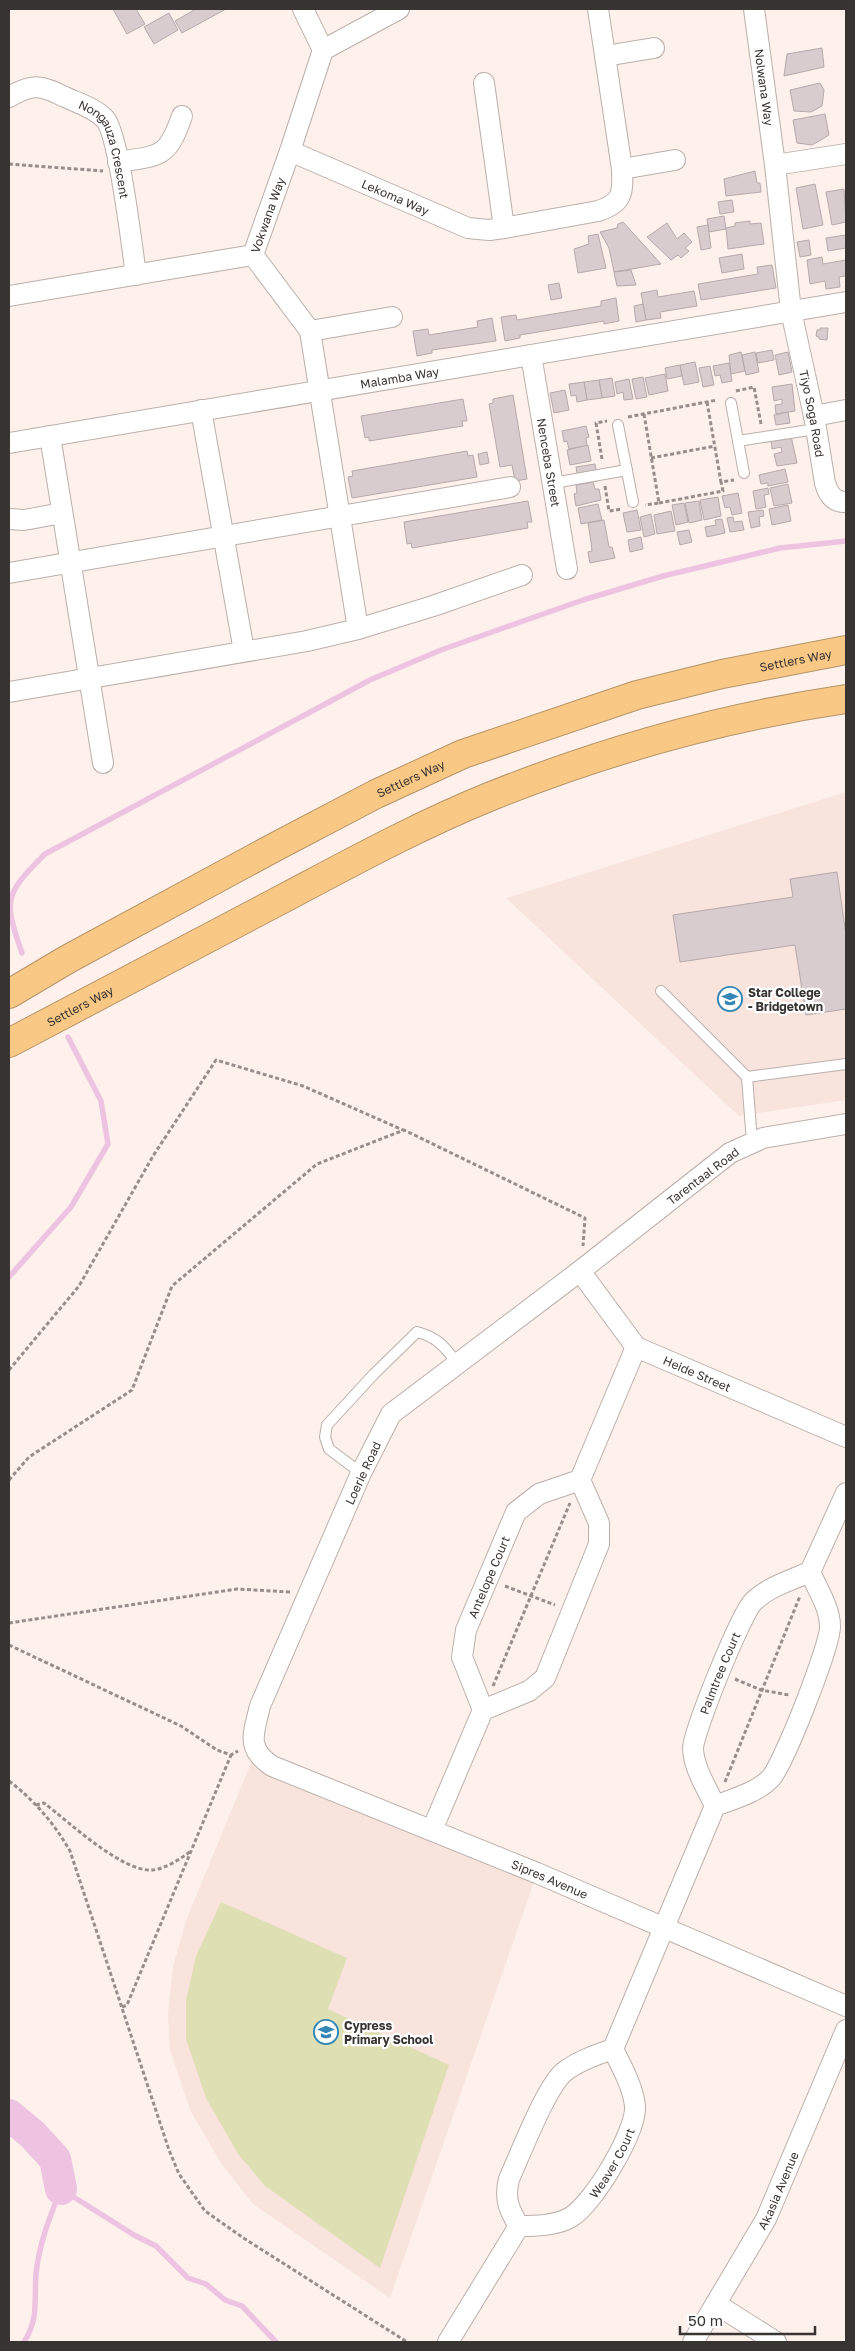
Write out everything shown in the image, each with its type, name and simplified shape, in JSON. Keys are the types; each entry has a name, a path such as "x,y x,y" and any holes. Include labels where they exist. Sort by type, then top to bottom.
{"highway":[{"name":"Settlers Way","path":"9,994 68,959 275,847 376,794 463,754 637,694 722,674 846,650"},
{"name":"Settlers Way","path":"16,1040 376,849 488,798 619,751 680,734 752,717 846,699"}],"street":[{"path":"303,9 323,50 399,9"},
{"name":"Lekoma Way","path":"290,151 458,225 479,230 504,228 598,211 612,206 622,191 622,169 598,9"},
{"name":"Nolwana Way","path":"754,9 775,165 791,311"},
{"path":"605,56 654,48"},
{"name":"Vokwana Way","path":"9,296 253,255 323,50"},
{"path":"484,83 504,228"},
{"name":"Nongauza Crescent","path":"9,97 32,86 40,86 100,114 111,129 113,167 136,275"},
{"path":"113,167 162,153 171,145 182,116"},
{"path":"775,165 846,154"},
{"path":"622,169 675,160"},
{"path":"253,255 310,331 358,629"},
{"name":"Malamba Way","path":"9,443 846,302"},
{"name":"Tiyo Soga Road","path":"791,311 828,493 834,500 846,502"},
{"path":"310,331 392,317"},
{"name":"Nenceba Street","path":"531,355 567,569"},
{"path":"202,410 244,651"},
{"path":"815,422 846,410"},
{"path":"50,436 104,763"},
{"path":"9,573 510,487"},
{"path":"9,519 24,520 62,513"},
{"path":"9,692 307,641 358,629 434,606 522,575"},
{"name":"Tarentaal Road","path":"580,1271 730,1153 763,1138 846,1124"},
{"path":"432,1830 483,1710 529,1691 544,1678 599,1544 599,1523 580,1480 636,1347 580,1271"},
{"name":"Loerie Road","path":"254,1748 260,1706 361,1473 391,1414 580,1271"},
{"name":"Heide Street","path":"636,1347 846,1437"},
{"name":"Antelope Court","path":"483,1710 462,1657 466,1630 516,1512 539,1494 580,1480"},
{"path":"438,2341 519,2226 508,2207 506,2192 509,2180 550,2089 562,2073 573,2066 613,2049 715,1806 748,1793 770,1779 790,1743 830,1632 827,1612 810,1572 846,1493"},
{"name":"Palmtree Court","path":"715,1806 698,1770 693,1748 701,1720 720,1673 746,1612 752,1603 770,1589 810,1572"},
{"name":"Sipres Avenue","path":"254,1748 272,1766 432,1830 846,2006"},
{"name":"Akasia Avenue","path":"693,2342 766,2219 846,2030"},
{"name":"Weaver Court","path":"519,2226 550,2223 571,2217 595,2194 612,2165 631,2127 635,2106 613,2049"},
{"path":"716,2304 776,2342"}],"lane":[{"path":"728,399 738,441 741,476"},
{"path":"614,422 627,470 633,502"},
{"path":"738,441 815,422"},
{"path":"553,483 627,470"},
{"path":"661,991 747,1077 752,1142"},
{"path":"747,1077 846,1064"},
{"path":"361,1473 329,1449 325,1437 327,1425 374,1374 418,1332 432,1336 444,1345 457,1363"}],"path":[{"path":"9,164 113,167"},
{"path":"626,417 728,399 738,390 754,387 762,428"},
{"path":"659,502 723,491 707,402"},
{"path":"602,460 596,423 614,422"},
{"path":"651,458 715,446"},
{"path":"721,482 741,476"},
{"path":"9,1370 79,1286 153,1156 216,1060 302,1086 404,1130 585,1218 580,1271"},
{"path":"9,1480 29,1457 132,1390 172,1286 317,1164 404,1130"},
{"path":"483,1710 580,1480"},
{"path":"715,1806 810,1572"},
{"path":"488,1580 531,1594 572,1612"},
{"path":"9,1623 237,1589 308,1594"},
{"path":"9,1645 181,1726 218,1750 231,1755 254,1748"},
{"path":"720,1673 762,1690 806,1698"},
{"path":"122,2007 127,2005 231,1755"},
{"path":"9,1781 36,1805 58,1830 70,1851 169,2150 179,2174 205,2211 245,2239 407,2342"},
{"path":"36,1805 44,1803 120,1862 141,1870 163,1868 191,1851"}],"shaded area":[{"name":"Star College - Bridgetown","path":"846,792 846,1100 739,1116 506,898"},
{"name":"Cypress Primary School","path":"256,1751 537,1873 390,2298 253,2204 221,2163 191,2112 170,2050 168,2013 173,1966 187,1918"}],"green space":[{"path":"221,1902 347,1958 328,2009 449,2065 380,2268 265,2186 238,2154 206,2098 186,2039 186,2000 196,1956"}],"building":[{"path":"113,9 136,9 145,24 127,34"},
{"path":"196,9 226,9 182,33 175,21"},
{"path":"169,13 178,30 154,44 144,27"},
{"path":"822,48 824,67 784,76 787,54"},
{"path":"820,83 824,90 822,106 811,112 794,111 790,90"},
{"path":"825,114 829,135 812,145 797,143 793,120"},
{"path":"755,171 757,183 760,183 761,192 726,196 724,179"},
{"path":"815,184 823,225 803,229 796,188"},
{"path":"844,189 846,222 832,225 826,192"},
{"path":"732,200 734,212 720,214 718,202"},
{"path":"724,216 726,229 709,232 707,219"},
{"path":"750,221 750,224 761,223 764,244 728,249 726,228 735,226 735,223"},
{"path":"623,222 661,264 614,272 609,248 600,232 617,228 618,224"},
{"path":"667,223 677,239 684,233 692,242 685,248 689,251 681,258 678,255 671,260 647,237"},
{"path":"708,225 711,248 701,250 697,227"},
{"path":"598,234 606,268 578,273 574,249 589,244 588,236"},
{"path":"846,235 846,248 828,251 826,238"},
{"path":"809,240 811,255 800,257 797,242"},
{"path":"742,254 744,269 722,273 719,258"},
{"path":"822,257 823,264 846,260 846,276 839,277 840,287 826,289 825,281 810,284 807,260"},
{"path":"772,265 776,288 701,300 698,284 758,274 757,267"},
{"path":"631,270 636,285 617,286 614,272"},
{"path":"559,283 562,298 551,300 548,285"},
{"path":"657,290 658,297 694,291 697,306 660,312 661,318 646,320 641,293"},
{"path":"616,298 619,321 604,324 604,321 520,335 520,338 505,341 501,317 516,315 517,320 601,306 601,301"},
{"path":"643,304 646,320 636,322 634,306"},
{"path":"492,318 496,341 432,350 432,353 417,356 413,331 428,329 429,335 478,327 477,321"},
{"path":"820,328 828,328 827,340 819,339 816,336 817,330 820,330"},
{"path":"772,350 774,360 758,363 756,353"},
{"path":"741,352 745,371 731,374 729,355"},
{"path":"755,352 759,372 746,375 742,355"},
{"path":"788,352 792,372 779,375 775,355"},
{"path":"695,362 699,382 684,385 680,365"},
{"path":"729,363 732,381 722,383 720,375 715,376 713,366"},
{"path":"680,365 682,376 667,379 665,368"},
{"path":"710,366 714,385 703,387 699,368"},
{"path":"665,374 668,391 649,395 645,378"},
{"path":"643,377 647,397 636,399 632,379"},
{"path":"612,378 615,396 602,398 599,380"},
{"path":"629,379 633,399 624,400 623,392 617,394 615,382"},
{"path":"599,380 602,398 587,400 584,382"},
{"path":"584,382 587,400 577,402 576,395 571,396 569,384"},
{"path":"792,384 795,411 776,414 775,405 782,404 782,399 774,401 772,387"},
{"path":"565,390 569,410 554,413 550,393"},
{"path":"513,395 527,479 515,481 512,465 500,467 489,404 493,403 493,399"},
{"path":"463,399 467,421 462,421 463,426 369,441 369,437 365,438 361,416"},
{"path":"788,412 790,423 776,425 774,415"},
{"path":"586,426 589,437 586,438 587,446 569,449 567,441 564,442 562,431"},
{"path":"791,436 797,463 777,466 774,454 782,452 781,447 772,449 771,439"},
{"path":"588,445 591,461 570,465 567,450"},
{"path":"467,451 468,456 473,455 477,477 352,498 348,477 353,476 352,471"},
{"path":"487,452 489,463 480,465 478,454"},
{"path":"595,464 598,481 579,484 576,467"},
{"path":"785,469 788,482 768,486 768,483 761,484 759,475"},
{"path":"593,482 595,489 599,489 601,500 576,506 574,494 577,493 576,485"},
{"path":"788,484 792,503 774,506 770,488"},
{"path":"768,488 769,494 764,495 766,507 756,509 753,491"},
{"path":"738,493 742,513 732,515 730,507 725,508 722,496"},
{"path":"718,497 721,516 704,520 700,500"},
{"path":"528,501 532,522 527,522 528,528 412,548 411,543 407,544 404,522"},
{"path":"699,501 702,520 689,523 685,503"},
{"path":"684,503 688,522 676,525 672,505"},
{"path":"598,504 602,520 581,524 578,508"},
{"path":"788,505 791,521 772,525 769,509"},
{"path":"637,510 641,530 627,532 623,513"},
{"path":"763,510 764,516 759,517 760,526 751,528 748,512"},
{"path":"671,511 675,531 657,534 654,515"},
{"path":"651,514 655,534 644,537 640,517"},
{"path":"733,517 734,522 742,521 744,530 730,532 727,518"},
{"path":"722,519 725,533 707,537 705,527 716,525 715,520"},
{"path":"604,520 609,547 612,547 615,558 590,563 588,552 592,551 588,523"},
{"path":"689,530 692,542 680,545 677,532"},
{"path":"641,537 643,549 630,552 628,540"},
{"path":"837,872 846,935 846,1009 806,1015 795,945 680,962 673,915 793,897 790,879"}],"waterway":[{"path":"22,953 12,920 11,898 22,879 45,854 370,680 441,650 583,600 663,576 780,548 846,541"},
{"path":"9,1277 71,1207 108,1144 101,1101 68,1037"},
{"path":"9,2115 32,2134 55,2159 61,2189"},
{"path":"24,2342 29,2334 34,2317 36,2274 42,2241 61,2189 134,2235 156,2246 188,2278 206,2284 225,2300 242,2306 276,2342"}],"place":[{"name":"Star College - Bridgetown","path":"730,999"},
{"name":"Cypress Primary School","path":"326,2032"}]}
